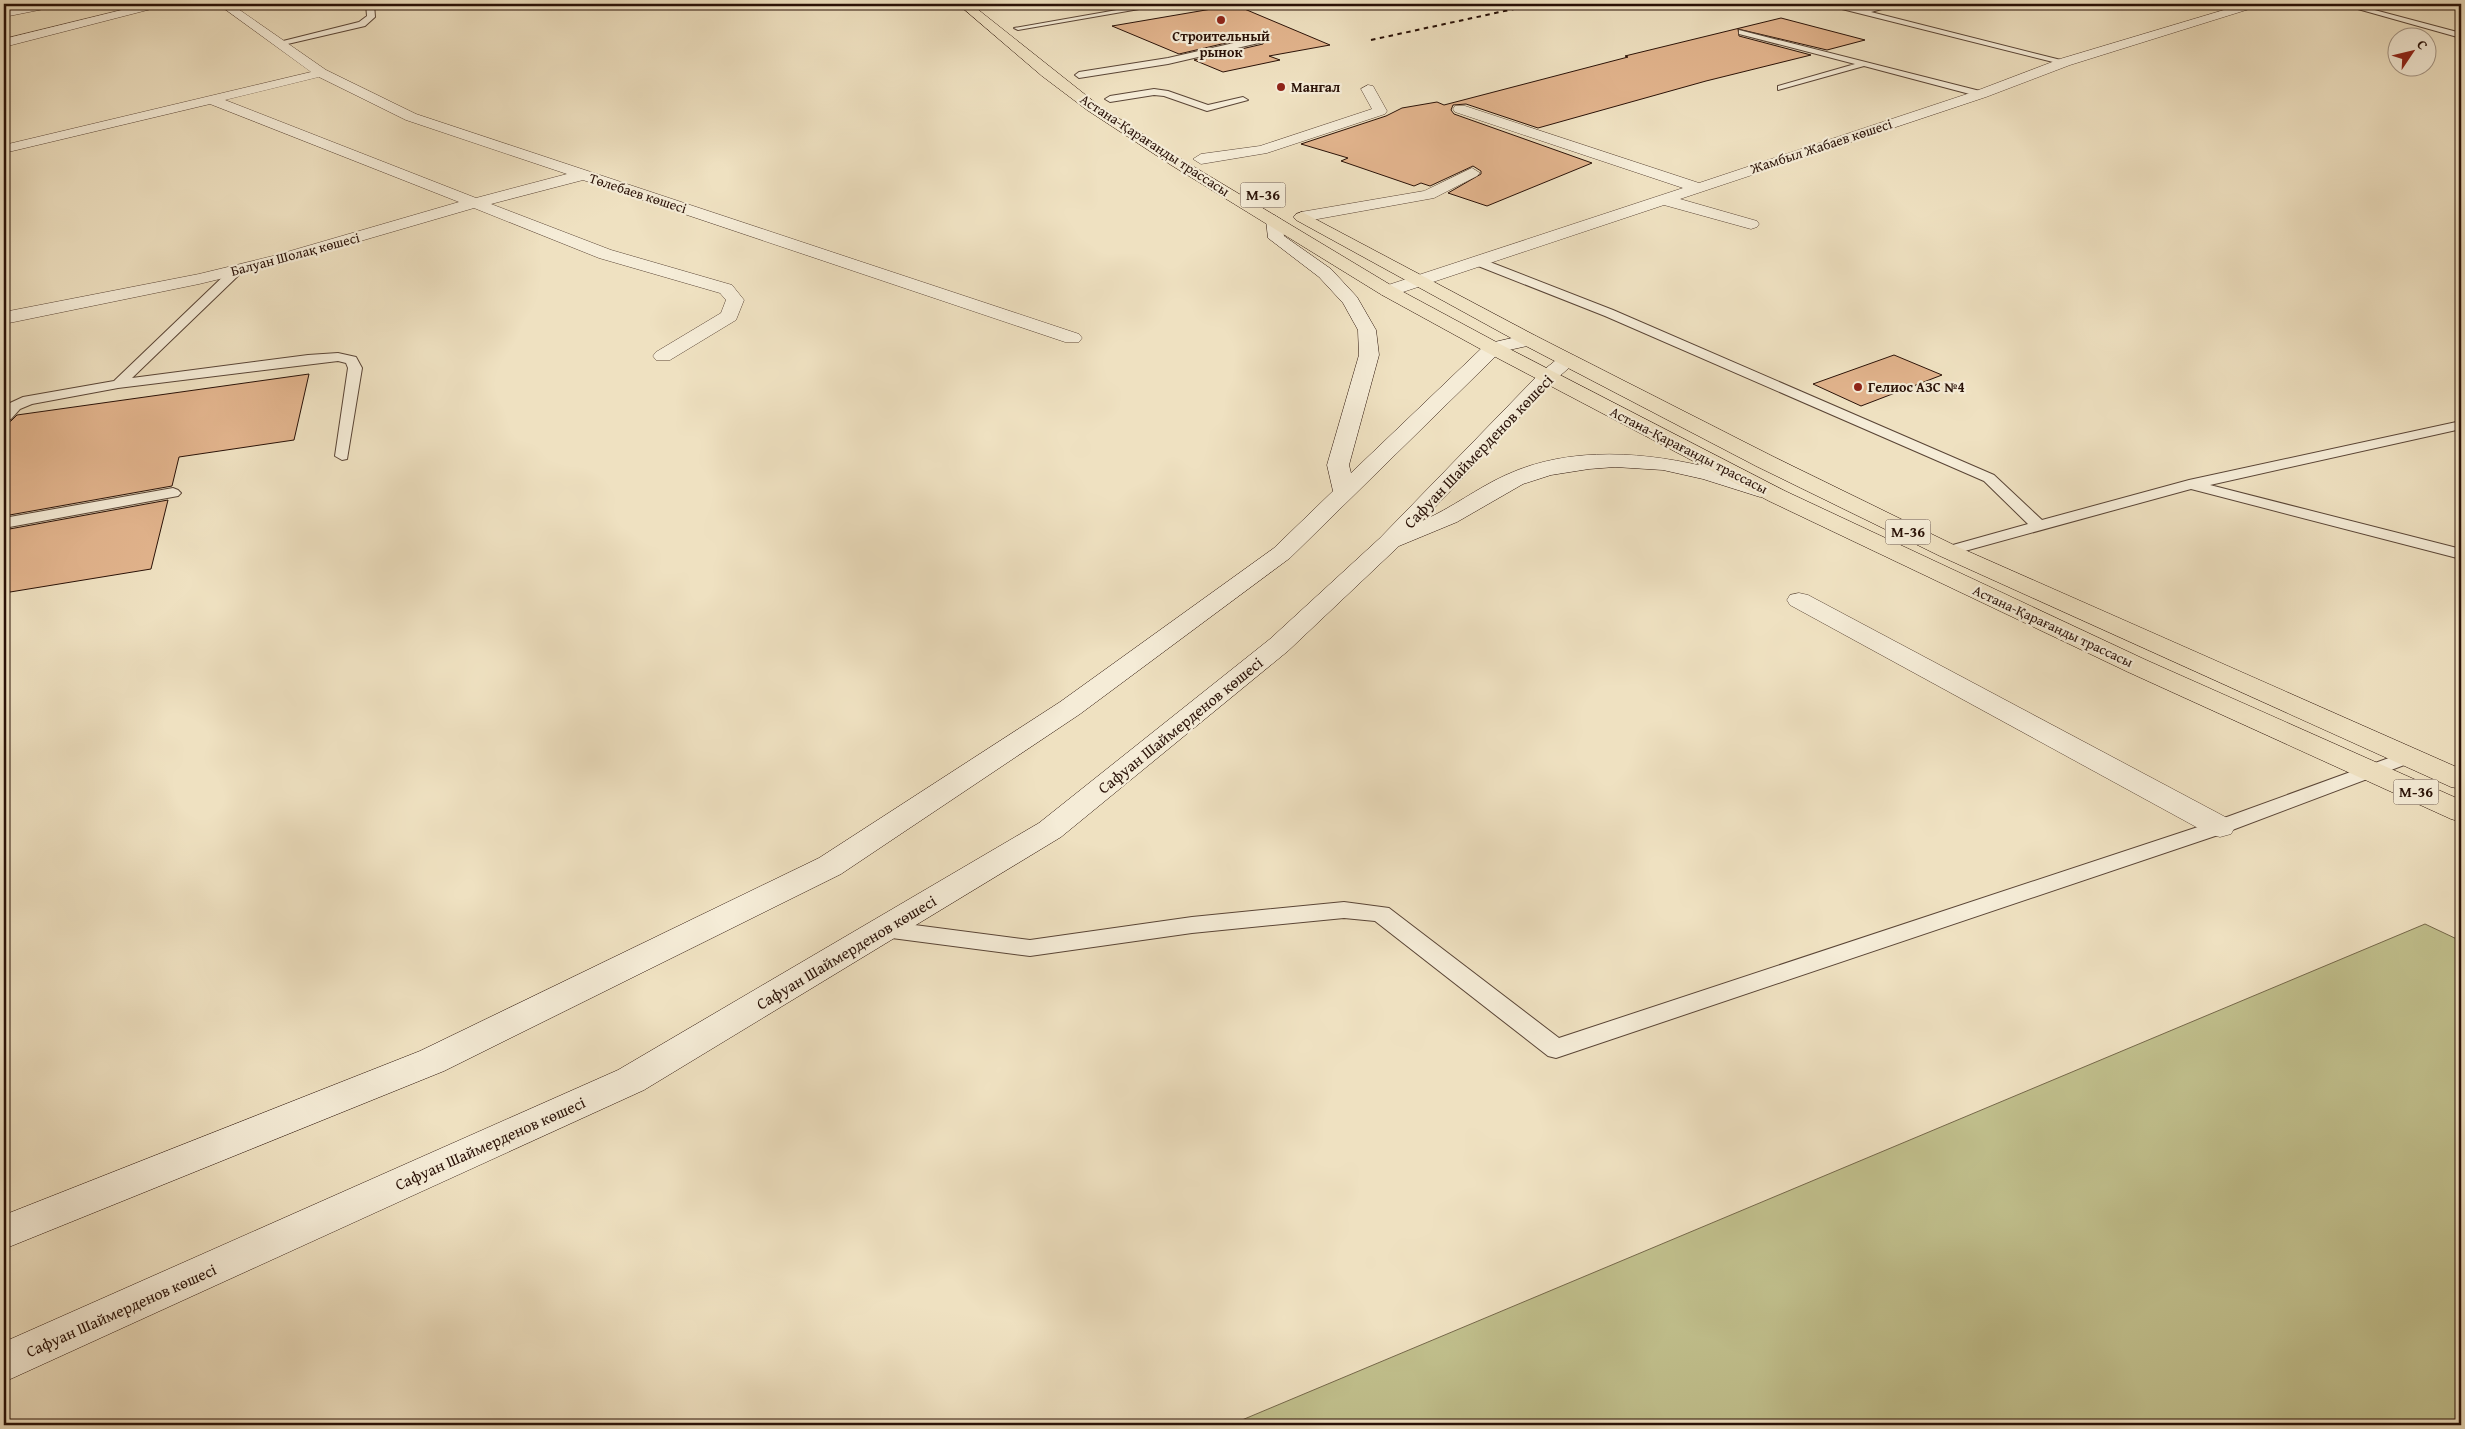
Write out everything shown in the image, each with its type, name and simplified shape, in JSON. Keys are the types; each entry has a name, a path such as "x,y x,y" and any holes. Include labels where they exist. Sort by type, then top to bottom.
{"main road":[{"name":"Астана-Қарағанды трассасы","path":"964,4 1047,73 1092,107 1176,162 1279,214 1388,291 1494,348 1558,368 1764,461 1948,551 2461,780"},
{"path":"1015,25 1034,40"},
{"name":"Астана-Қарағанды трассасы","path":"1075,72 1126,110"},
{"name":"Астана-Қарағанды трассасы","path":"1185,148 1226,173"},
{"name":"Астана-Қарағанды трассасы","path":"1279,214 1301,217 1529,340 1558,368 1777,496 2137,666 2461,812"}],"street":[{"path":"4,14 54,4"},
{"path":"4,43 159,4"},
{"name":"Төлебаев көшесі","path":"224,4 321,73 410,118 1072,338"},
{"name":"Жамбыл Жабаев көшесі","path":"1388,291 1420,282 1665,200 1697,187 1981,94 2065,62 2255,4"},
{"path":"4,149 321,73"},
{"path":"1202,159 1262,150 1380,111 1368,89"},
{"path":"210,100 605,254 726,289 735,300 729,316 663,356"},
{"path":"1460,109 1697,187"},
{"path":"1301,217 1428,196 1472,173"},
{"name":"Балуан Шолақ көшесі","path":"4,318 278,260 474,203 583,175"},
{"path":"1665,200 1752,224"},
{"path":"1279,214 1276,238 1326,273 1351,301 1367,330 1369,355 1338,466 1345,492"},
{"path":"4,1232 432,1061 830,866 1078,702 1282,553 1494,348 1529,340"},
{"name":"Сафуан Шаймерденов көшесі","path":"4,1362 631,1080 1050,830 1279,646 1388,543 1558,368"},
{"path":"1388,543 1441,521 1515,479 1546,470 1594,460 1647,460 1677,465 1710,472 1777,496"},
{"path":"1799,600 2220,827"}],"lane":[{"path":"279,43 362,24 371,17 370,4"},
{"path":"1015,25 1164,4"},
{"path":"1826,4 2065,62"},
{"path":"1860,13 1896,4"},
{"path":"2344,4 2461,36"},
{"path":"1742,32 1862,65 1981,94"},
{"path":"1075,72 1168,61 1260,40"},
{"path":"1781,88 1862,65"},
{"path":"1102,93 1165,93 1207,108 1244,100"},
{"path":"1477,262 1609,313 1989,478 2038,525"},
{"path":"118,384 237,270"},
{"path":"6,416 15,406 28,400 118,384 308,359 338,357 351,360 355,368 342,456"},
{"path":"1948,551 2189,484 2461,424"},
{"path":"2189,484 2461,554"},
{"path":"4,523 173,493"},
{"path":"884,929 1030,948 1192,925 1344,910 1381,914 1556,1049 2220,827 2408,757"}],"shaded area":[{"path":"2425,924 2461,941 2461,1425 1230,1425"}],"building":[{"path":"1235,5 1330,45 1269,56 1280,60 1223,72 1194,60 1263,44 1265,38 1260,35 1179,54 1112,26"},
{"path":"1781,18 1865,40 1827,50 1738,29 1739,36 1811,55 1706,81 1538,128 1466,104 1453,105 1451,110 1454,114 1592,163 1487,206 1448,193 1481,174 1481,171 1473,166 1430,186 1421,183 1414,186 1341,161 1348,158 1301,144 1386,116 1402,108 1437,102 1444,105 1628,57 1625,56"},
{"path":"1894,355 1942,375 1861,406 1813,384"},
{"path":"309,374 294,440 179,457 172,486 4,516 4,422 11,421 17,415"},
{"path":"168,500 151,569 4,593 4,530"}],"railway":[{"path":"1371,40 1537,4"}],"place":[{"name":"Строительный рынок","path":"1221,20"},
{"name":"Мангал","path":"1281,87"},
{"name":"Гелиос АЗС №4","path":"1858,387"}]}
